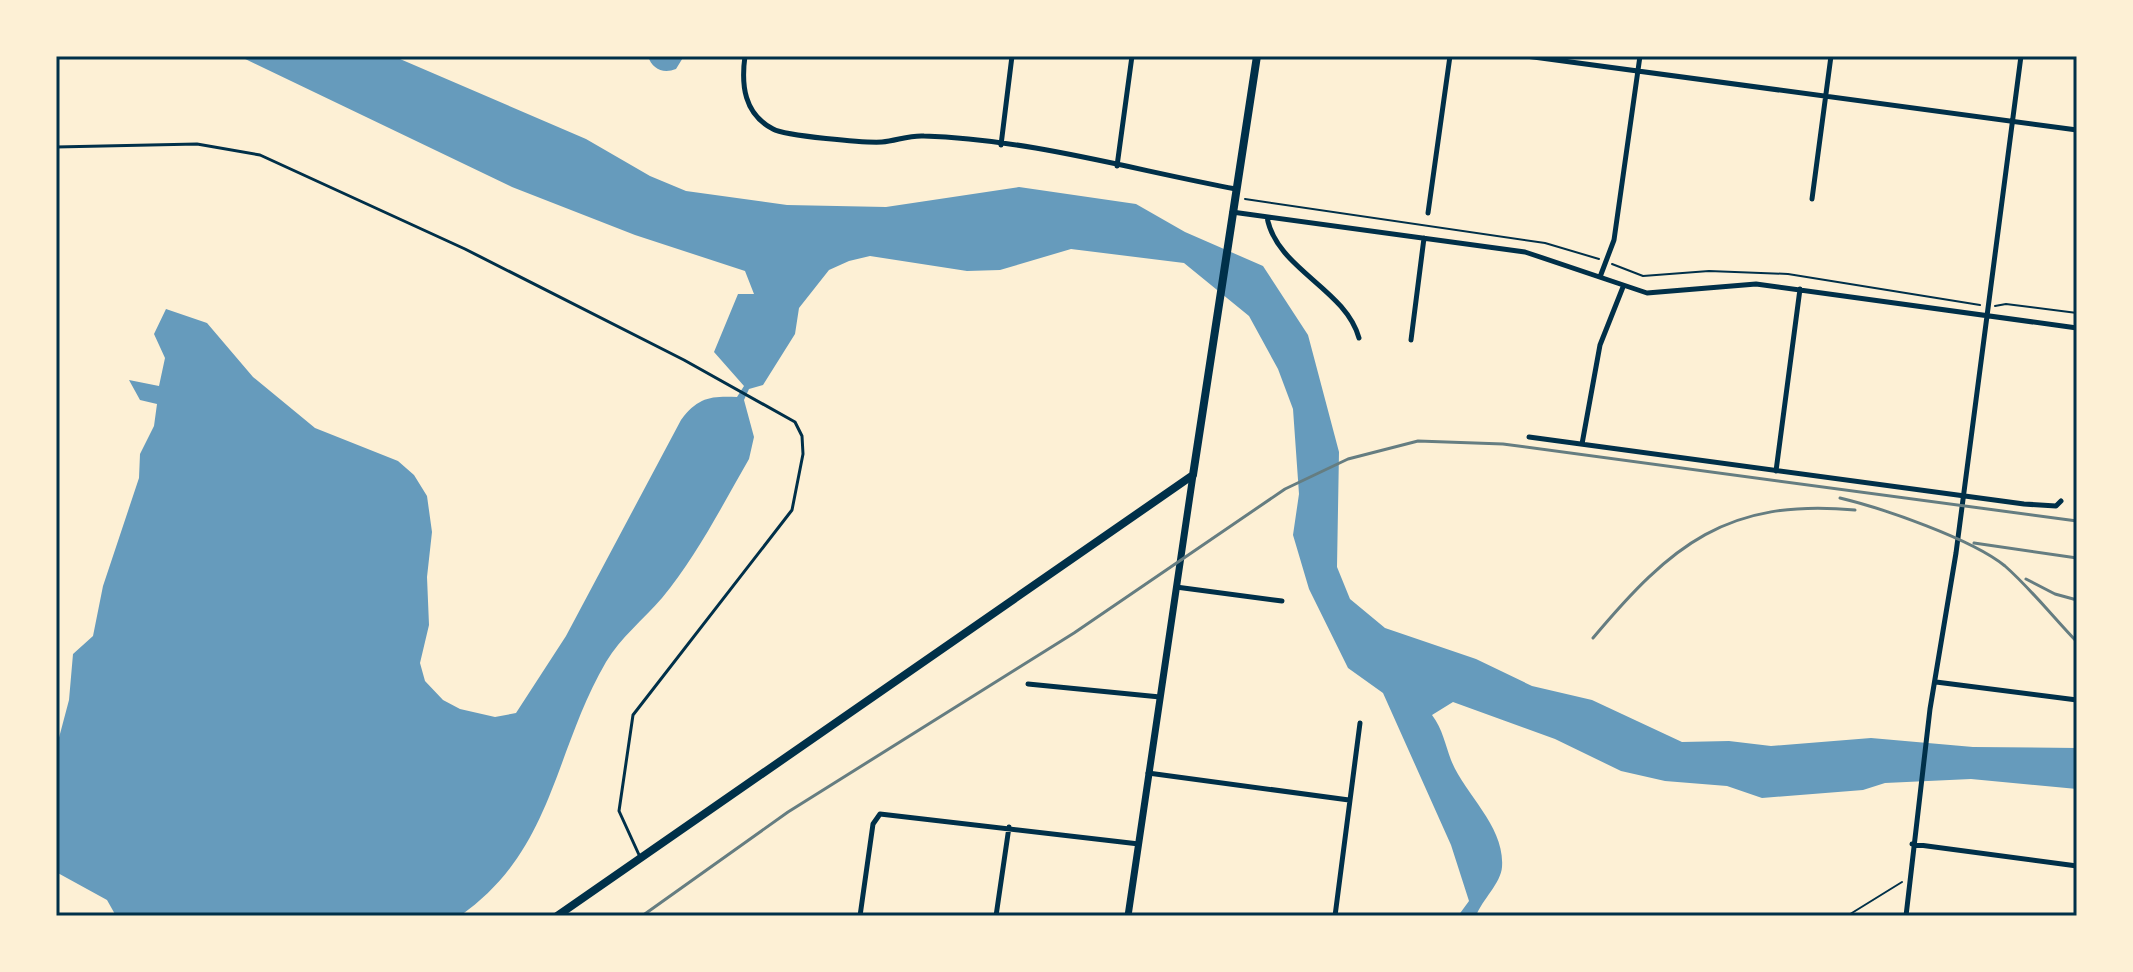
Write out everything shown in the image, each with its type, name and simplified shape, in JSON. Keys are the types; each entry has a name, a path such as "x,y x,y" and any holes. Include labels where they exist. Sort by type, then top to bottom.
{"main road":[{"path":"1128,916 1257,56"},
{"path":"557,916 1193,475"}],"street":[{"path":"745,56 743,81 746,99 757,117 778,132 882,142 923,136 1001,145 1236,189"},
{"path":"1001,145 1012,56"},
{"path":"1117,166 1132,56"},
{"path":"1428,213 1450,56"},
{"path":"1526,56 2077,130"},
{"path":"1600,277 1614,240 1640,56"},
{"path":"1812,199 1831,56"},
{"path":"1906,916 1916,812 1963,497 2021,56"},
{"path":"1232,212 1541,255 1623,286 1661,294 1756,284 2077,328"},
{"path":"1267,217 1270,235 1354,321 1359,338"},
{"path":"1411,340 1424,238"},
{"path":"1582,444 1600,345 1623,286"},
{"path":"1776,471 1800,289"},
{"path":"1529,437 1963,497 2047,506 2061,501"},
{"path":"1175,587 1282,601"},
{"path":"1936,682 2077,700"},
{"path":"1028,684 1160,697"},
{"path":"1335,916 1360,723"},
{"path":"1148,773 1349,800"},
{"path":"860,916 873,824 878,815 1009,827 1139,844"},
{"path":"996,916 1009,827"},
{"path":"1912,844 2077,866"}],"lane":[{"path":"56,147 197,144 260,155 465,249 748,394 791,419 799,428 803,454 799,487 785,522 633,715 619,811 640,857"}],"path":[{"path":"1245,199 1545,243 1606,261 1643,276 1709,271 1788,274 1987,306 2006,304 2077,313"},
{"path":"1847,916 1909,877"}],"water":[{"path":"239,56 393,56 586,139 650,176 686,191 787,205 886,207 1019,187 1136,204 1185,232 1263,266 1308,335 1339,452 1337,567 1350,599 1385,628 1476,659 1532,686 1592,700 1682,742 1729,741 1771,746 1871,738 1973,747 2077,748 2077,789 1971,779 1885,783 1863,790 1762,798 1727,786 1665,781 1621,771 1555,739 1453,702 1432,715 1457,773 1491,824 1501,852 1502,867 1476,916 1458,916 1469,901 1451,845 1383,693 1348,668 1309,589 1293,535 1299,494 1293,409 1278,369 1249,316 1184,263 1071,249 1000,270 967,271 870,256 829,270 799,308 795,334 763,385 749,389 744,400 754,437 749,459 686,566 606,662 588,696 534,831 491,890 460,916 116,916 107,900 56,872 56,749 69,700 73,654 93,636 103,586 139,478 140,454 154,426 157,404 140,400 129,380 159,386 165,358 154,334 166,309 207,323 253,377 315,428 398,461 414,475 427,496 432,532 427,577 429,625 420,663 425,681 443,700 460,709 495,717 516,713 566,636 687,412 699,402 712,398 737,397 744,386 714,352 738,294 754,294 745,271 635,235 512,187"},
{"path":"648,56 684,56 676,69 662,71"}],"railway":[{"path":"642,916 788,812 1074,633 1285,489 1348,459 1418,441 1503,444 2077,521"},
{"path":"1840,498 1926,526 1990,556 2015,575 2077,642"},
{"path":"1593,638 1649,577 1676,553 1705,535 1736,521 1771,512 1810,508 1855,510"},
{"path":"1974,543 2077,558"},
{"path":"2026,579 2055,594 2077,600"}]}
